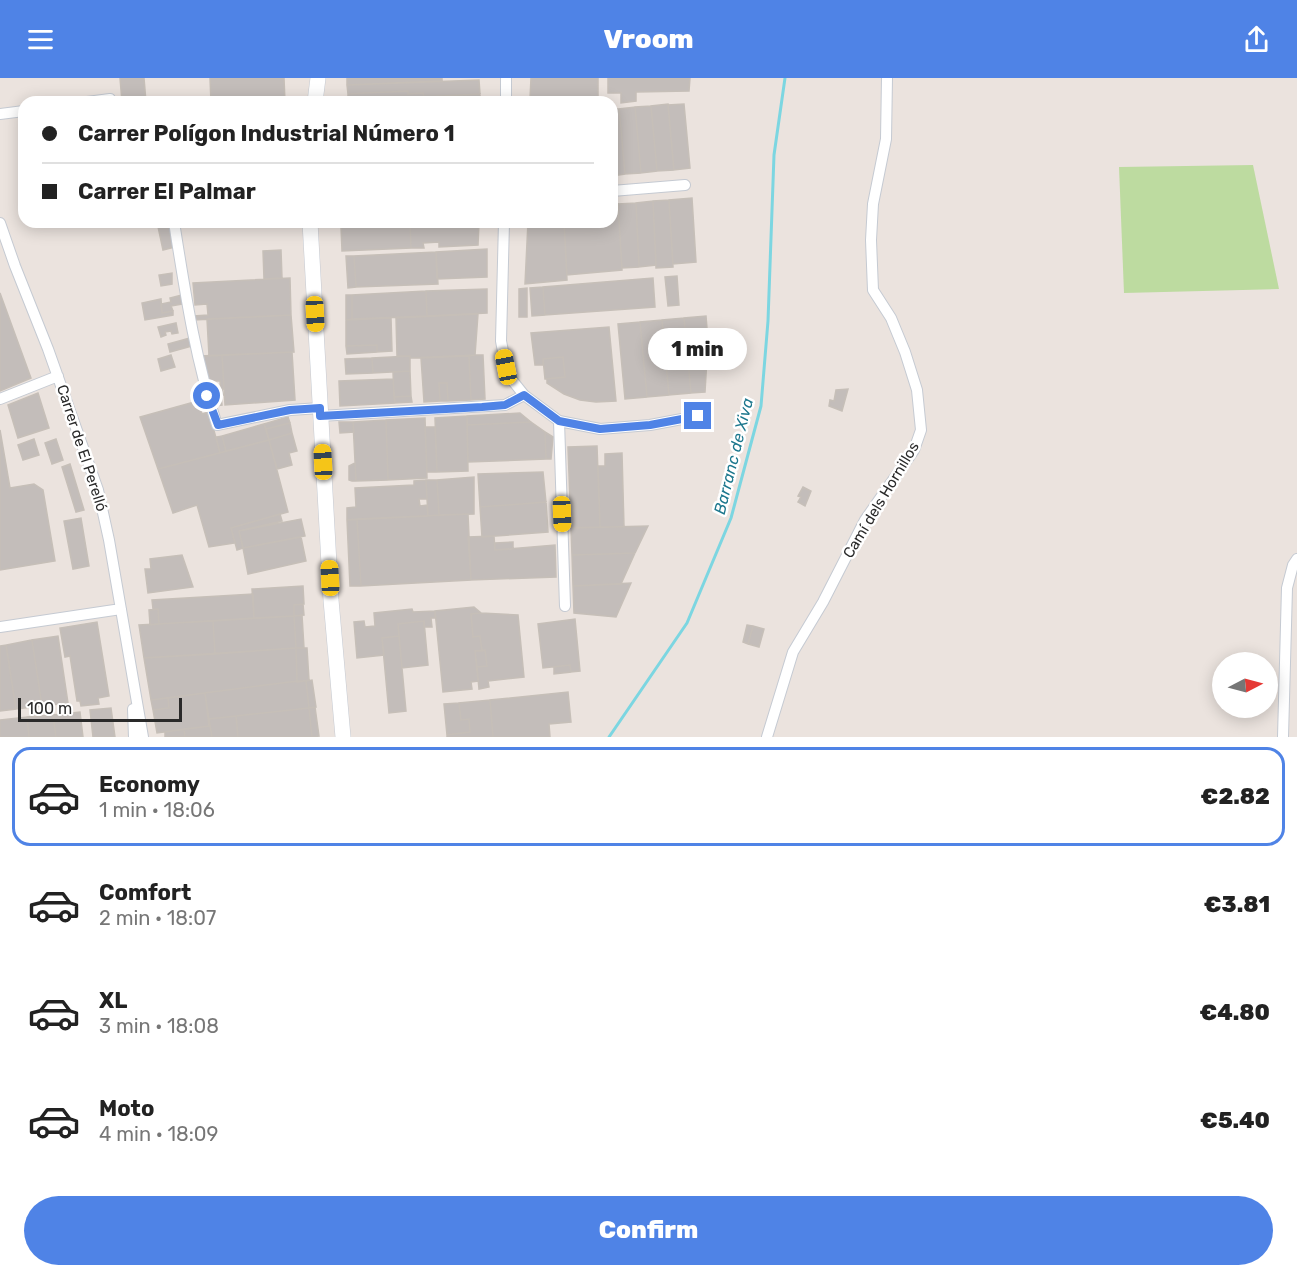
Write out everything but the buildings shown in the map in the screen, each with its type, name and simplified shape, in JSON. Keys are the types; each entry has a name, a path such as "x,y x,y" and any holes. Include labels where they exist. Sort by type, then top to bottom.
{"street":[{"path":"316,96 318,78"},
{"path":"506,78 506,96"},
{"name":"Camí dels Hornillos","path":"767,737 794,652 866,520 914,450 921,430 917,390 905,352 891,318 873,290 871,240 873,204 886,139 887,78"},
{"path":"0,114 18,112"},
{"path":"618,191 685,185"},
{"name":"Carrer de El Perelló","path":"0,223 2,236 58,376 98,490 109,540 143,737"},
{"path":"175,228 188,315 198,362 218,425 290,410 320,412 505,405 524,395"},
{"path":"310,228 331,600 343,737"},
{"path":"504,228 501,341 509,373 524,395 559,421 600,429 650,425 698,416"},
{"path":"0,399 58,376"},
{"path":"559,421 565,606"},
{"path":"1282,737 1287,588 1293,565 1297,559"},
{"path":"0,627 121,609"},
{"name":"Carrer de El Perelló","path":"133,682 134,737"}],"green space":[{"path":"1253,165 1279,289 1124,293 1119,167"}],"waterway":[{"name":"Barranc de Xiva","path":"609,737 687,623 731,518 761,406 768,321 774,155 785,78"}],"route":[{"path":"207,396 218,425 290,410 320,408 320,416 505,405 524,395 559,421 600,429 650,425 698,416"}]}
